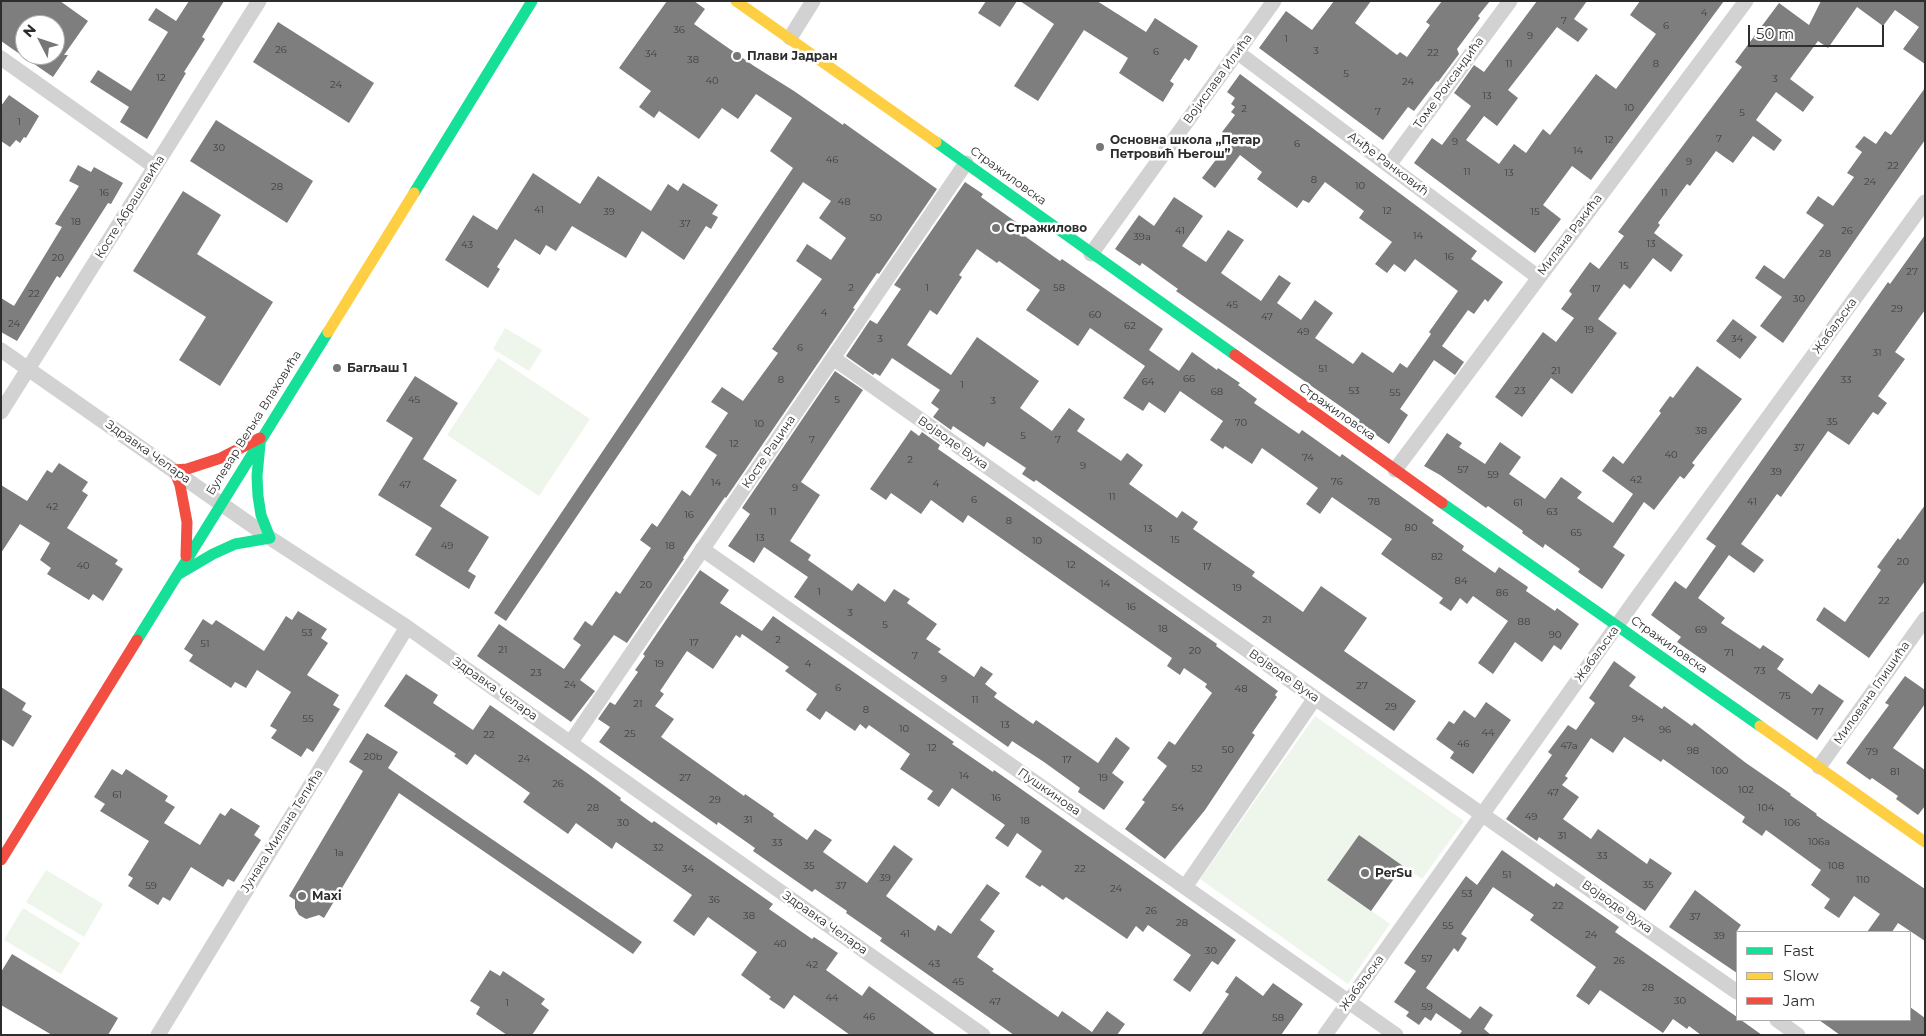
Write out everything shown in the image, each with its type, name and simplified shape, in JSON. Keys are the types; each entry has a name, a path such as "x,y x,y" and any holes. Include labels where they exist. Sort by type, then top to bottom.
{"street":[{"name":"Косте Абрашевића","path":"1,412 259,1"},
{"name":"Булевар Вељка Влаховића","path":"1,860 532,1"},
{"name":"Стражиловска","path":"736,1 966,162 1091,254 1395,470 1925,842"},
{"path":"790,38 812,1"},
{"name":"Војислава Илића","path":"1091,254 1274,1"},
{"name":"Томе Роксандића","path":"1389,165 1510,1"},
{"name":"Милана Ракића","path":"1395,470 1746,1"},
{"name":"Анђе Ранковић","path":"1237,52 1538,277"},
{"path":"1,58 156,166"},
{"name":"Косте Рацина","path":"571,742 966,162"},
{"name":"Жабаљска","path":"1325,1035 1617,626 1925,202"},
{"name":"Здравка Челара","path":"1,350 270,538 407,627 983,1035"},
{"name":"Војводе Вука","path":"833,358 1315,698 1736,991"},
{"path":"186,560 187,522 180,485 174,470 187,469 221,458 261,438"},
{"path":"176,576 213,554 235,544 270,538 258,496 257,476 261,438"},
{"name":"Пушкинова","path":"702,550 1396,1035"},
{"name":"Милована Глишића","path":"1819,767 1925,619"},
{"name":"Јунака Милана Тепића","path":"158,1035 407,627"},
{"path":"1185,887 1315,698"},
{"path":"1778,1021 1798,1035"}],"shaded area":[{"path":"505,328 542,350 529,371 493,349"},
{"path":"498,358 590,419 539,496 447,435"},
{"path":"1315,716 1464,821 1422,879 1359,835 1327,879 1390,924 1348,984 1200,879"},
{"path":"46,870 103,904 84,937 26,902"},
{"path":"23,908 80,943 61,974 4,940"}],"building":[{"path":"1,1 60,1 88,21 65,54 65,15 15,15 15,51 1,41"},
{"path":"189,1 224,1 202,37 205,39 184,72 186,73 147,139 120,122 129,107 90,82 98,70 131,91 168,32 148,20 156,8 176,21"},
{"path":"667,1 694,1 705,9 694,24 843,125 844,123 937,189 879,274 877,273 853,308 855,309 726,498 693,543 627,643 614,635 580,680 595,691 571,722 477,656 499,624 564,669 581,645 573,639 585,621 592,626 616,591 620,594 651,548 640,540 652,523 657,527 682,490 690,496 717,455 705,447 728,413 711,402 722,387 743,401 778,353 772,349 822,279 796,261 807,244 831,260 846,238 819,218 831,201 803,182 506,621 494,613 793,168 770,151 792,118 756,94 738,119 722,108 699,139 659,111 654,118 639,107 651,91 619,68"},
{"path":"986,1 1017,1 1000,27 978,13"},
{"path":"1020,1 1097,1 1146,32 1155,18 1198,46 1189,61 1185,58 1170,81 1174,84 1163,102 1119,73 1128,58 1084,30 1038,101 1014,86 1054,24"},
{"path":"1334,1 1371,1 1355,23 1397,55 1400,52 1407,57 1430,25 1426,22 1442,1 1490,1 1457,49 1459,54 1438,82 1414,111 1408,107 1383,140 1259,48 1286,11 1312,30"},
{"path":"1537,1 1587,1 1574,19 1588,29 1578,42 1557,27 1508,90 1518,98 1497,126 1484,116 1466,140 1499,164 1514,144 1526,153 1543,129 1550,135 1596,74 1616,89 1656,34 1630,15 1640,1 1724,1 1591,180 1572,166 1543,205 1561,219 1535,253 1414,163 1432,138 1442,145 1471,106 1454,93 1474,65 1484,72"},
{"path":"1821,1 1925,1 1925,64 1903,49 1919,27 1895,10 1883,26 1857,7 1828,48 1818,41 1790,79 1814,97 1803,112 1776,92 1756,120 1782,140 1774,151 1753,136 1733,163 1716,151 1690,186 1687,184 1658,223 1660,225 1654,233 1683,255 1671,272 1653,258 1630,289 1624,284 1598,319 1617,333 1572,394 1551,378 1522,417 1495,397 1543,332 1556,342 1574,318 1561,309 1572,294 1569,291 1590,262 1599,269 1624,236 1618,232 1742,67 1735,62 1779,3 1809,25"},
{"path":"278,22 374,83 349,123 253,62"},
{"path":"36,65 61,65 53,77"},
{"path":"1240,74 1477,251 1471,259 1503,282 1488,302 1485,299 1474,314 1468,310 1442,346 1464,362 1455,375 1434,360 1400,409 1408,415 1389,444 1358,422 1360,420 1176,291 1178,289 1142,263 1140,266 1115,249 1139,215 1154,226 1174,197 1203,216 1182,246 1206,262 1228,230 1244,240 1221,273 1261,301 1279,275 1291,283 1277,303 1301,320 1315,300 1333,313 1315,338 1353,364 1362,352 1393,373 1400,363 1407,368 1431,334 1429,332 1458,291 1415,259 1405,272 1394,264 1387,273 1375,264 1392,242 1359,218 1364,211 1325,182 1309,203 1303,200 1297,208 1257,179 1262,172 1240,155 1215,188 1202,178 1231,140 1222,132 1235,115 1231,112 1235,107 1231,104 1235,98 1227,92"},
{"path":"1925,88 1925,140 1783,343 1760,326 1782,297 1755,278 1764,265 1784,279 1824,225 1806,213 1818,196 1833,206 1854,177 1847,173 1862,152 1855,147 1864,136 1876,144 1885,131 1891,135"},
{"path":"9,95 39,116 26,138 24,137 20,143 16,140 10,147 1,141 1,106"},
{"path":"216,120 313,181 287,223 190,161"},
{"path":"78,165 91,172 94,167 123,183 111,204 108,203 60,278 57,276 17,341 1,332 1,298 14,306 62,227 55,224 79,186 69,181"},
{"path":"533,173 580,204 598,176 651,211 668,184 678,191 683,183 718,205 712,214 718,217 711,229 706,226 684,260 642,231 626,258 572,226 556,251 546,245 540,255 515,239 497,267 500,269 488,288 445,260 473,215 497,230"},
{"path":"965,182 983,194 981,197 1023,227 1019,232 1060,261 1062,259 1163,329 1149,350 1179,371 1192,352 1217,370 1218,368 1240,383 1238,385 1257,399 1254,403 1299,434 1302,430 1340,457 1342,454 1434,520 1432,523 1464,546 1462,550 1495,573 1499,567 1528,587 1526,591 1555,611 1557,608 1579,624 1561,650 1554,645 1542,662 1515,642 1493,674 1478,663 1508,621 1473,596 1467,604 1460,598 1451,611 1439,603 1443,598 1381,554 1392,539 1332,497 1320,514 1306,504 1318,488 1262,448 1252,464 1225,446 1223,449 1210,440 1223,421 1180,391 1165,413 1149,402 1143,411 1123,398 1145,366 1090,328 1078,346 1026,310 1040,290 999,261 997,263 977,249 959,275 962,277 937,315 930,310 907,345 951,375 977,337 1039,381 1020,408 1052,431 1069,408 1085,419 1077,431 1121,461 1127,453 1143,465 1129,484 1177,518 1182,511 1198,522 1193,529 1255,572 1252,576 1303,612 1321,586 1367,618 1344,651 1416,701 1394,731 1036,480 1034,482 1022,474 1026,468 987,442 984,447 953,426 951,430 933,417 939,409 931,403 940,390 892,358 880,376 875,373 873,375 846,356 870,320 877,324 901,289 894,285"},
{"path":"183,191 221,215 197,254 273,302 220,386 179,360 206,317 133,271"},
{"path":"1925,235 1925,310 1895,352 1905,359 1878,396 1887,403 1878,415 1873,412 1849,445 1828,431 1781,497 1777,494 1741,544 1764,560 1754,573 1729,555 1698,598 1725,618 1721,623 1760,649 1763,645 1784,659 1777,669 1812,694 1819,684 1844,701 1817,740 1677,642 1681,637 1651,615 1675,581 1686,589 1716,546 1706,539 1888,282 1890,284"},
{"path":"1733,319 1757,337 1740,359 1716,341"},
{"path":"1697,366 1742,399 1692,463 1695,465 1684,479 1680,476 1654,510 1644,502 1613,547 1625,555 1602,589 1578,572 1580,569 1545,544 1543,548 1488,506 1486,508 1440,475 1424,466 1447,433 1462,443 1459,447 1485,464 1500,442 1521,457 1509,474 1545,499 1561,477 1582,492 1577,498 1613,523 1633,494 1602,471 1613,456 1623,464 1661,413 1659,411 1670,396 1673,398"},
{"path":"835,371 863,390 801,482 820,495 790,541 811,555 808,560 852,591 858,583 885,602 894,589 910,599 907,603 937,624 926,639 941,649 938,652 974,677 981,666 993,674 985,684 997,693 994,697 1033,724 1036,720 1098,763 1116,737 1130,748 1112,773 1124,782 1104,810 1078,792 1080,788 1044,762 1012,741 1008,747 794,597 808,577 764,547 754,563 728,546 750,514 742,508"},
{"path":"415,376 458,403 423,459 457,480 440,506 489,537 468,571 476,576 469,589 415,555 432,528 378,495 413,438 386,421"},
{"path":"911,430 919,436 922,432 940,445 938,449 1217,644 1216,646 1278,691 1275,695 1277,697 1252,733 1255,735 1205,810 1165,859 1125,829 1145,802 1142,800 1167,766 1157,758 1169,741 1175,745 1212,693 1205,687 1207,684 1184,668 1180,675 1167,666 1172,658 968,515 963,523 931,500 921,514 891,493 886,500 870,489"},
{"path":"59,463 88,482 82,491 88,495 67,528 118,560 115,564 123,569 103,601 93,594 89,600 47,574 51,568 40,560 50,543 20,524 1,553 1,485 27,501 47,470 52,473"},
{"path":"1925,505 1925,581 1869,658 1816,620 1824,607 1845,622 1881,570 1877,567 1898,538 1900,540"},
{"path":"700,570 729,590 720,603 762,631 773,616 954,742 952,744 993,772 994,770 1236,940 1218,965 1212,961 1190,992 1173,980 1191,955 1148,925 1143,932 1136,926 1127,939 1066,897 1063,900 1042,885 1040,887 1025,877 1042,851 1017,833 1008,847 995,838 1005,825 952,788 939,807 927,799 933,791 900,769 910,754 869,725 866,729 860,724 855,731 826,711 820,720 806,710 817,694 785,671 789,667 742,634 740,638 736,635 713,669 687,651 660,691 664,694 655,706 674,719 661,737 744,796 745,794 774,814 773,816 807,840 815,829 832,840 823,852 867,883 894,845 913,859 886,896 935,931 938,925 951,934 987,884 1000,893 980,920 995,931 977,957 994,969 992,971 1058,1017 1062,1011 1092,1032 1107,1011 1125,1024 1117,1035 1014,1035 880,941 882,938 846,913 847,911 815,889 812,892 753,851 755,848 718,822 717,825 599,742 610,727 598,719 610,702 615,705 638,672 635,670 645,656 643,654"},
{"path":"298,611 327,629 321,638 328,643 307,675 339,695 333,705 340,709 313,752 307,748 301,757 271,738 277,730 270,726 291,692 257,670 246,688 235,682 231,688 189,661 193,655 184,649 203,619 212,625 216,620 264,651 286,616 292,620"},
{"path":"1614,661 1636,677 1629,686 1662,709 1664,706 1692,726 1694,723 1746,763 1791,794 1816,815 1925,889 1925,941 1898,923 1893,931 1868,931 1880,914 1854,896 1839,918 1824,908 1830,899 1811,885 1821,870 1766,830 1762,836 1742,822 1745,817 1663,759 1661,762 1624,737 1613,753 1591,738 1565,776 1568,778 1562,785 1579,797 1563,819 1591,839 1598,829 1647,864 1650,858 1672,873 1645,911 1539,837 1537,841 1506,819 1552,755 1548,752 1568,725 1576,730 1595,703 1589,698"},
{"path":"406,674 438,695 433,703 473,730 490,705 587,773 652,823 654,821 773,904 769,909 812,939 814,937 838,953 826,970 862,996 869,986 936,1035 850,1035 794,995 784,1009 769,999 771,997 741,975 757,952 708,917 694,936 673,921 692,895 616,842 612,849 576,823 568,834 523,802 530,793 475,754 467,765 454,756 456,754 384,706"},
{"path":"1905,676 1925,690 1925,704 1893,748 1925,770 1925,806 1918,815 1896,799 1898,796 1846,763 1889,705 1885,703"},
{"path":"1,687 26,703 22,710 32,716 13,747 1,739"},
{"path":"1486,702 1511,720 1473,774 1450,758 1454,752 1436,739 1449,721 1454,724 1464,710 1475,718"},
{"path":"367,733 398,752 388,768 642,942 633,954 399,793 324,918 319,915 306,919 299,915 295,908 295,900 289,896 363,771 349,762"},
{"path":"112,769 122,775 126,769 168,796 165,801 175,807 164,823 200,845 220,813 225,816 231,808 260,826 254,835 261,840 234,882 228,879 223,887 191,867 170,901 163,897 158,905 128,886 133,878 128,875 149,841 100,811 105,804 94,797"},
{"name":"PerSu","path":"1359,835 1403,866 1371,911 1327,880"},
{"path":"1502,850 1554,887 1556,883 1619,927 1615,932 1736,1016 1736,1021 1742,1021 1762,1035 1701,1035 1689,1026 1687,1029 1673,1019 1663,1033 1600,990 1589,1005 1576,996 1596,967 1530,920 1534,915 1493,887 1461,934 1467,938 1458,952 1454,948 1426,988 1470,1019 1480,1006 1493,1015 1484,1029 1491,1035 1459,1035 1462,1031 1436,1013 1431,1021 1425,1017 1419,1025 1406,1016 1409,1012 1394,1002 1416,971 1404,963 1466,876 1477,885"},
{"path":"1695,890 1741,925 1736,931 1736,972 1669,927"},
{"path":"12,954 118,1018 108,1035 52,1035 1,1005 1,972"},
{"path":"490,970 500,976 503,971 545,999 541,1004 549,1010 532,1035 507,1035 476,1014 480,1007 470,1001"},
{"path":"1236,976 1263,996 1273,983 1303,1004 1281,1035 1201,1035 1229,994 1225,992"},
{"path":"1911,1008 1925,1018 1925,1035 1840,1035 1820,1021 1911,1021"}],"traffic: fast":[{"path":"414,193 532,1"},
{"path":"936,142 1235,355"},
{"path":"137,640 328,332"},
{"path":"179,574 213,554 235,544 270,538 261,515 258,496 257,476 260,444"},
{"path":"1442,503 1760,726"}],"traffic: slow":[{"path":"736,1 936,142"},
{"path":"328,332 414,193"},
{"path":"1760,726 1925,842"}],"traffic: jam":[{"path":"1235,355 1442,503"},
{"path":"186,556 187,522 180,485 174,470 187,469 221,458 260,438"},
{"path":"1,860 137,640"}],"place":[{"name":"Плави Јадран","path":"737,56"},
{"name":"Основна школа „Петар Петровић Његош”","path":"1100,147"},
{"name":"Стражилово","path":"996,228"},
{"name":"Багљаш 1","path":"337,368"},
{"name":"PerSu","path":"1365,873"},
{"name":"Maxi","path":"302,896"}]}
